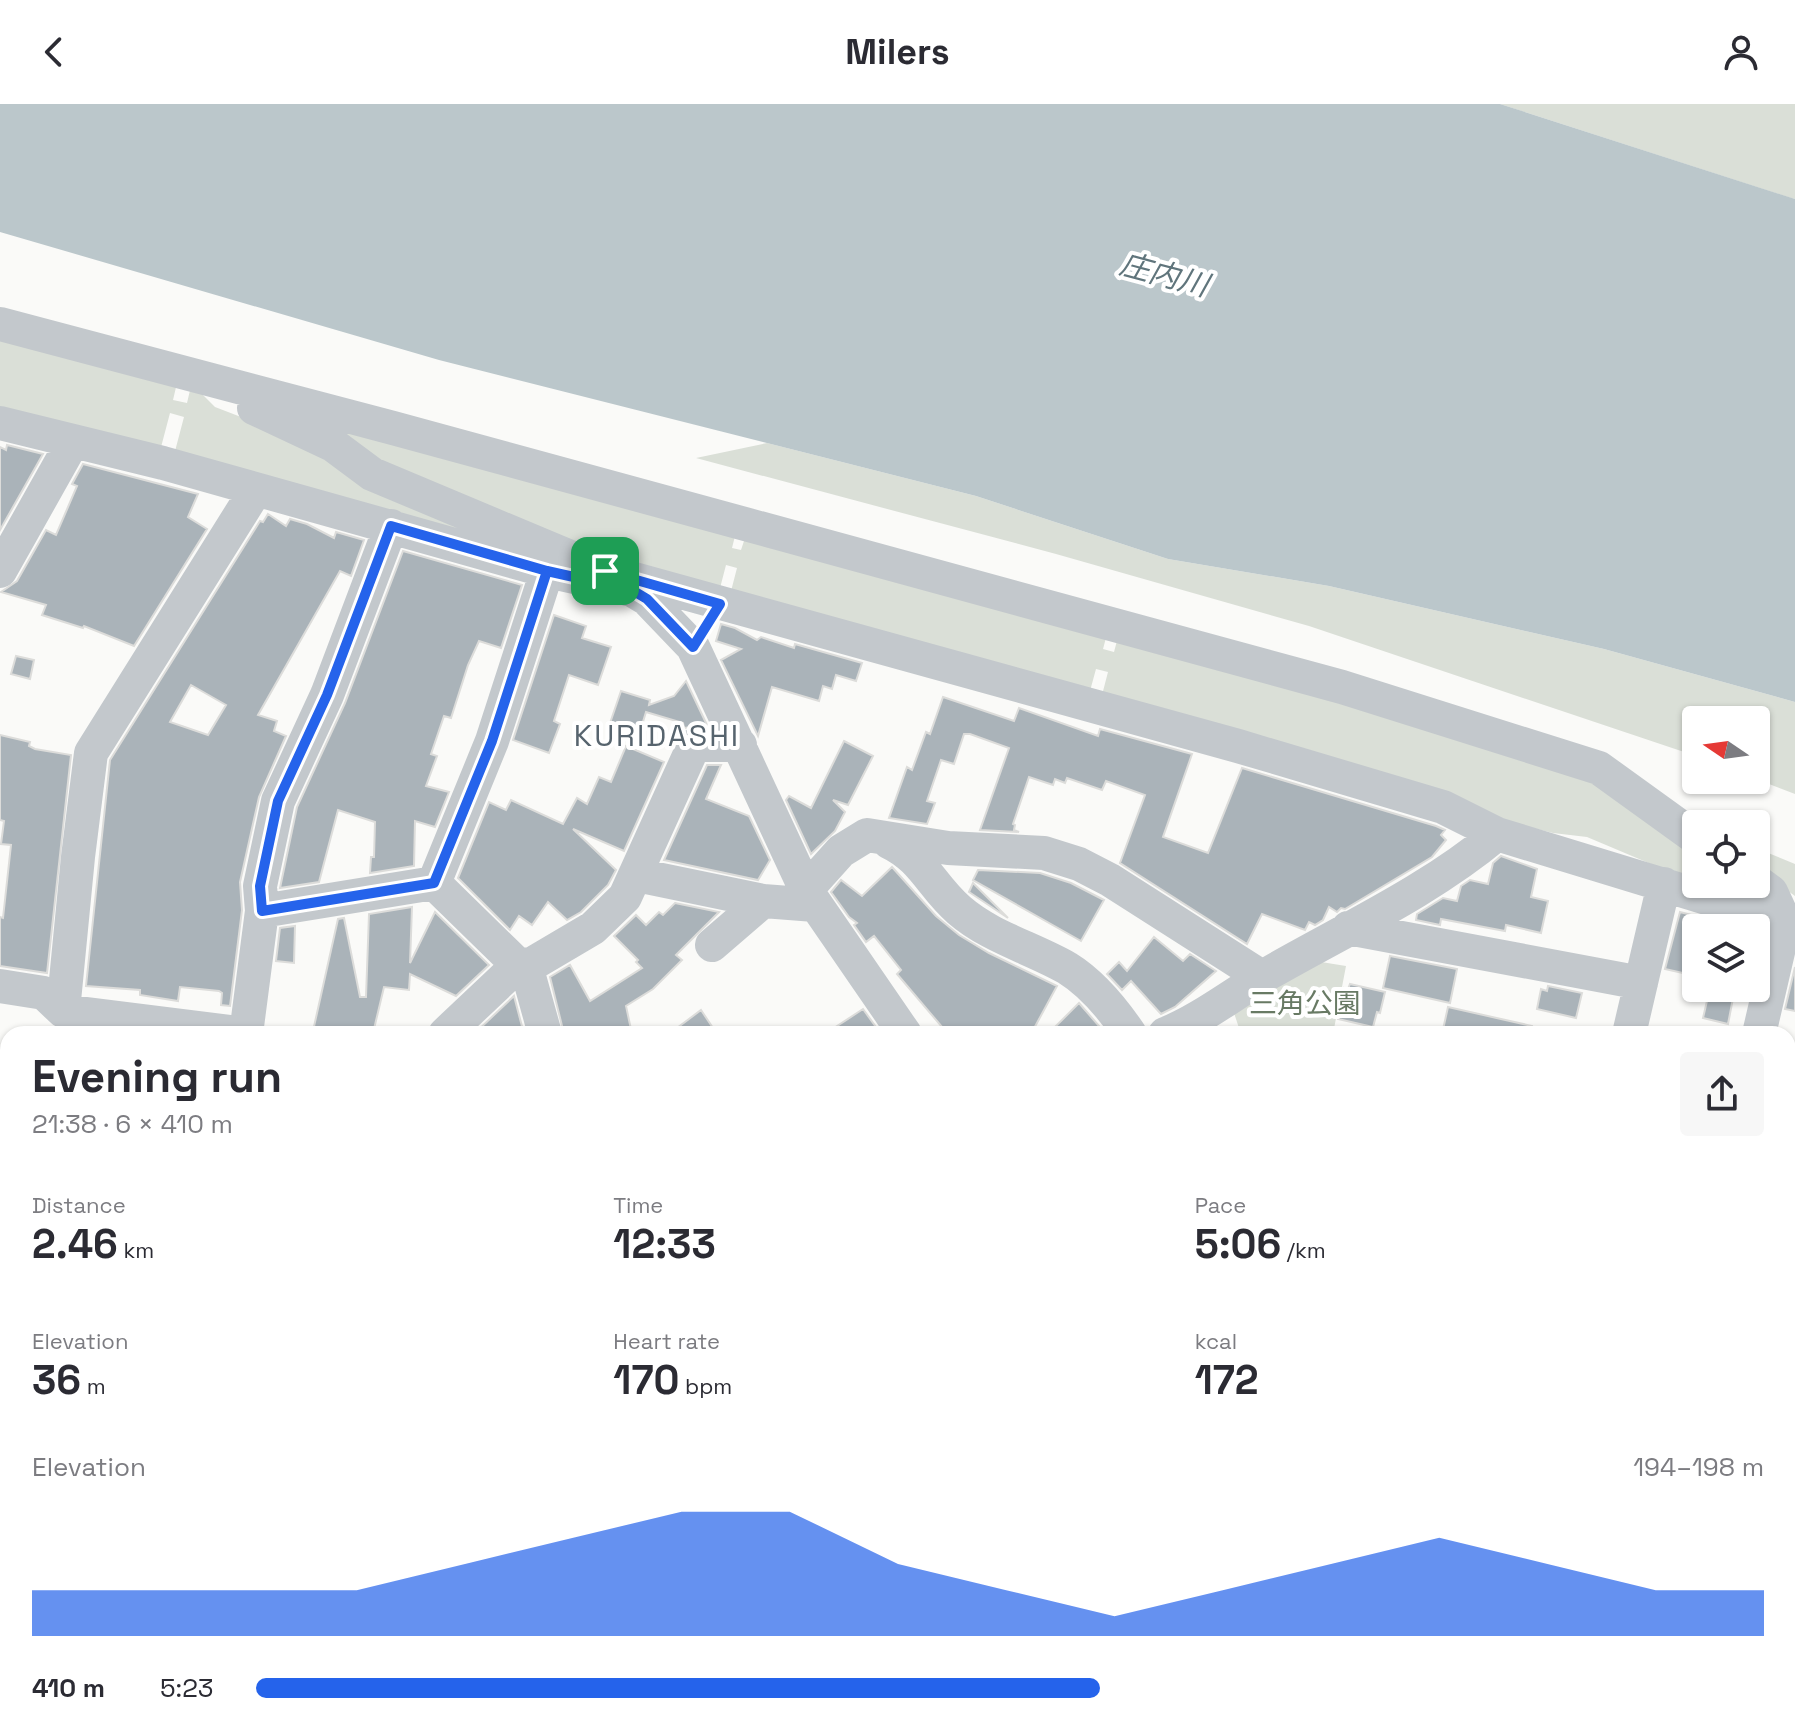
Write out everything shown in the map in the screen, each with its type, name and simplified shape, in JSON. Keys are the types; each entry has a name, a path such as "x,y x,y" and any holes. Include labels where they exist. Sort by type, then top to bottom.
{"street":[{"path":"0,324 1342,687 1599,768 1682,828"},
{"path":"226,385 242,403 333,445 372,474 618,580 647,599 693,647 810,897 899,1026"},
{"path":"0,423 163,463 547,571 618,580 720,604 1238,746 1443,807 1497,834 1790,924"},
{"path":"0,571 73,441"},
{"path":"63,1011 91,753 255,491"},
{"path":"248,1026 262,911 260,886 278,801 327,695 391,526"},
{"path":"434,883 492,741 547,571"},
{"path":"693,647 720,604"},
{"path":"453,1026 518,965 532,964 593,928 625,897 694,745 740,745"},
{"path":"1199,1026 1262,977 1428,886 1472,856 1497,834"},
{"path":"810,897 841,851 867,835 948,848 1044,853 1079,864 1110,880 1262,977"},
{"path":"878,837 903,848 921,863 960,911 1016,945 1068,969 1108,1003 1124,1026"},
{"path":"637,875 763,901 810,897"},
{"path":"262,911 434,883"},
{"path":"434,883 530,980 543,1026"},
{"path":"1631,1026 1664,884"},
{"path":"1761,1026 1790,924 1770,891"},
{"path":"712,945 763,901"},
{"path":"1348,928 1641,983"},
{"path":"0,986 44,993 63,1011 166,1026"}],"green space":[{"path":"1500,104 1795,104 1795,199 1791,198"},
{"path":"0,334 177,383 173,400 187,403 191,386 195,387 215,407 329,451 565,561 174,455 184,417 170,413 160,451 0,411"},
{"path":"262,403 736,532 732,548 741,550 746,535 1107,634 1103,649 1114,652 1118,637 1329,695 1596,784 1682,842 1682,877 1587,837 1553,833 1505,821 1102,695 1108,672 1096,669 1090,691 730,595 737,568 726,565 719,592 606,563 376,468"},
{"path":"767,443 976,496 1168,559 1329,586 1604,649 1795,702 1795,794 1770,784 1770,706 1682,706 1682,751 1309,626 1056,554 696,458"},
{"path":"1770,854 1795,864 1795,896 1770,878"},
{"name":"三角公園","path":"1315,961 1346,966 1335,1026 1238,1026 1233,1010"}],"water":[{"name":"庄内川","path":"0,104 1500,104 1795,199 1795,702 1604,649 1329,586 1168,559 976,496 439,360 0,232"}],"building":[{"path":"7,445 43,454 0,530 0,447 6,450"},
{"path":"83,464 198,494 188,517 207,529 134,646 84,626 42,615 46,605 1,592 17,581 46,530 56,535 77,486 72,484"},
{"path":"268,514 286,526 290,519 334,538 336,532 364,540 351,576 340,571 258,715 277,721 274,731 286,736 259,797 240,882 242,910 230,1006 221,1005 222,993 219,991 180,987 178,1001 140,995 140,990 86,986 110,760 260,521 263,522","holes":["191,685 226,705 208,735 170,722"]},
{"path":"403,551 522,585 501,648 479,641 451,718 444,716 431,754 437,756 426,786 449,792 435,827 415,821 414,866 370,873 371,857 374,857 375,822 338,810 319,882 280,888 297,807 345,703"},
{"path":"554,615 586,626 582,638 611,647 598,685 569,675 554,721 560,724 549,753 513,740"},
{"path":"721,624 757,640 761,637 794,648 795,644 862,663 856,681 836,675 832,689 823,686 819,701 772,687 758,736 721,660 741,649 716,641"},
{"path":"16,656 34,660 30,679 11,674"},
{"path":"686,681 707,725 684,728 683,723 646,712 638,738 608,729 621,691 650,700 649,705 674,696"},
{"path":"943,697 1014,721 1019,708 1098,736 1100,729 1192,754 1163,837 1208,853 1242,768 1436,826 1445,830 1441,835 1446,840 1432,857 1345,909 1337,912 1329,907 1323,920 1315,925 1309,922 1305,930 1262,914 1247,944 1120,863 1145,795 1106,781 1102,790 1067,778 1065,783 1055,779 1053,785 1029,777 1013,824 1014,830 1019,832 980,830 1009,748 964,734 954,764 941,760 927,801 935,803 927,824 889,818 907,767 912,770 926,732 930,734"},
{"path":"0,735 30,742 29,746 35,749 71,755 47,973 0,966 0,917 3,918 11,845 1,844 4,821 0,820"},
{"path":"844,741 873,756 848,805 833,800 845,812 835,831 811,854 786,800 789,796 811,808"},
{"path":"626,746 664,762 624,851 573,829 616,870 608,885 581,912 567,920 548,902 532,925 519,916 510,930 458,878 489,802 506,810 511,800 563,824 577,798 587,804 599,777 611,782"},
{"path":"707,765 721,765 706,799 749,816 770,860 758,880 664,860"},
{"path":"1501,856 1537,869 1531,897 1548,901 1541,933 1506,925 1505,931 1441,919 1440,925 1416,920 1417,914 1443,898 1457,901 1461,886 1470,880 1488,884 1493,863"},
{"path":"892,867 936,916 959,935 1057,986 1035,1026 941,1026 897,974 901,970 874,936 866,942 854,925 857,923 831,892 841,880 862,896"},
{"path":"978,870 1040,873 1071,883 1104,900 1081,941 973,880"},
{"path":"973,883 1008,918 969,892"},
{"path":"675,903 719,912 676,955 682,960 653,989 626,1006 630,1026 562,1026 550,977 570,965 590,1001 642,968 614,936 636,915 646,925 659,912 663,915"},
{"path":"412,907 410,963 435,912 489,965 456,996 410,974 409,990 384,987 375,1026 314,1026 338,919 344,918 360,997 366,997 369,914"},
{"path":"1680,912 1688,914 1682,914 1682,973 1665,969"},
{"path":"295,926 294,963 276,961 280,928"},
{"path":"1154,937 1183,961 1190,954 1216,971 1175,1007 1161,1014 1131,981 1122,990 1107,974 1119,962 1127,971"},
{"path":"1390,956 1457,969 1450,1003 1383,988"},
{"path":"1795,967 1795,1011 1785,1009"},
{"path":"1350,984 1385,992 1373,1026 1338,1019 1344,988 1348,989"},
{"path":"1548,986 1582,993 1576,1018 1537,1009 1541,989 1547,991"},
{"path":"514,996 522,1026 482,1026"},
{"path":"1707,1002 1732,1002 1728,1024 1703,1018"},
{"path":"1079,1003 1099,1026 1056,1026"},
{"path":"1448,1007 1532,1026 1444,1026"},
{"path":"863,1009 875,1026 837,1026"},
{"path":"701,1010 712,1026 680,1026"}],"district":[{"name":"KURIDASHI","path":"657,736"}],"route":[{"path":"605,571 632,590 547,571 492,741 434,883 262,911 260,886 278,801 327,695 391,526 547,571 632,590 647,599 693,647 720,604 605,571"}]}
